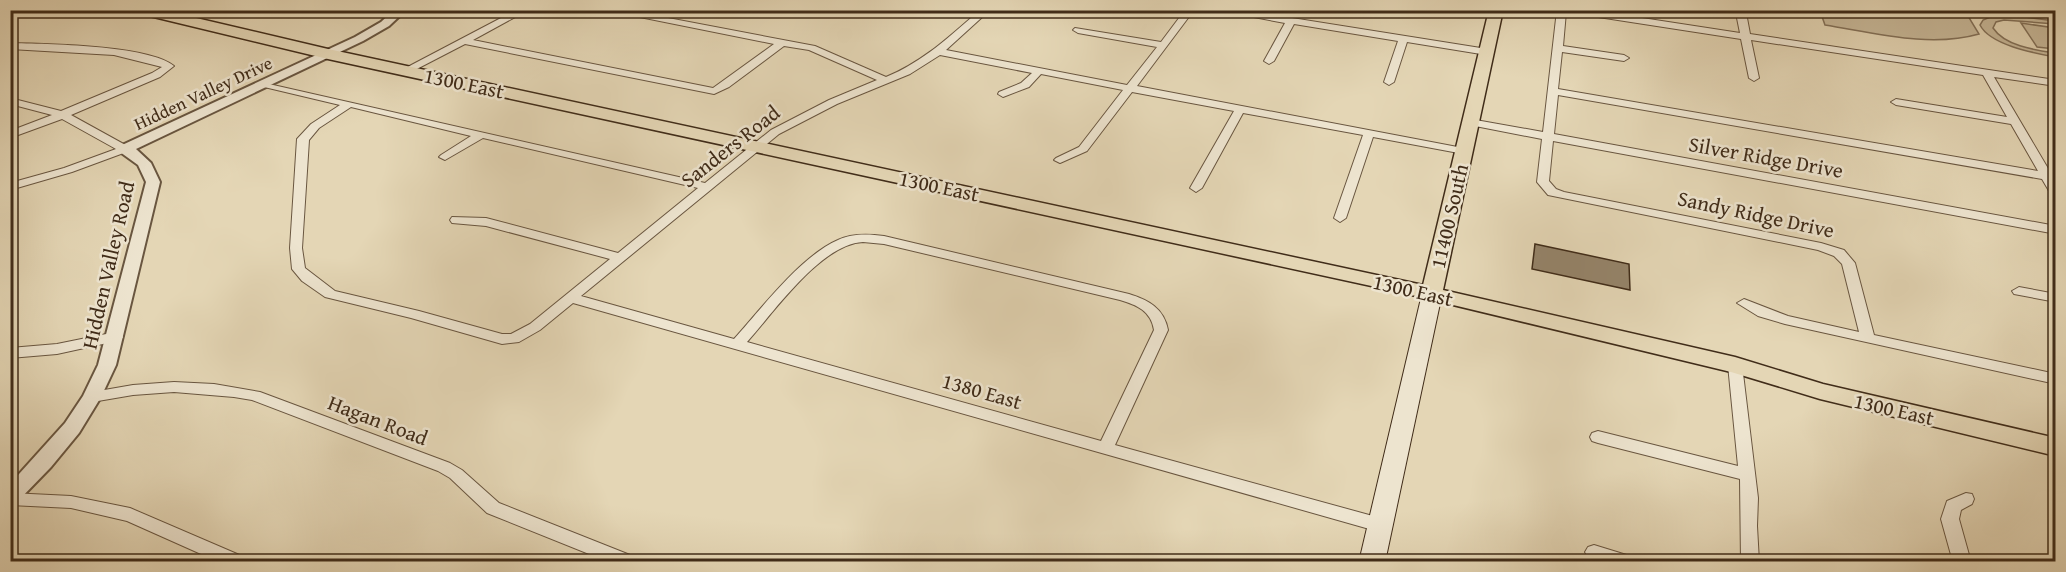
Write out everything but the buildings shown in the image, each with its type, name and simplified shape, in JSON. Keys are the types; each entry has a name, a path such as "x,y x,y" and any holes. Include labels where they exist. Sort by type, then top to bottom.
{"main road":[{"name":"1300 East","path":"142,10 405,71 1432,294 1735,365 1820,391 2055,447"},
{"name":"11400 South","path":"1372,561 1486,52 1490,11"},
{"name":"1300 East","path":"1735,365 1811,376 2055,433"}],"street":[{"path":"317,10 400,12"},
{"path":"405,71 524,10"},
{"path":"609,10 826,52 887,81"},
{"name":"Sanders Road","path":"349,104 315,126 303,140 296,248 299,269 316,287 330,294 414,314 495,337 514,339 529,332 572,298 774,132 813,111 887,81 938,52 986,10"},
{"path":"1060,160 1083,149 1190,10"},
{"path":"1221,10 1486,52"},
{"path":"1549,137 1562,10"},
{"path":"1568,10 2055,83"},
{"path":"1746,10 1742,18 1754,78"},
{"name":"Hidden Valley Drive","path":"10,187 76,168 125,149 328,54 378,29 400,12"},
{"path":"1269,61 1291,21"},
{"path":"1078,30 1164,45"},
{"path":"1389,82 1403,39"},
{"path":"464,41 714,91 783,42"},
{"path":"10,46 98,51 141,58 165,64 168,67 156,75 10,135"},
{"path":"1558,48 1624,58"},
{"path":"938,52 1464,151"},
{"path":"1003,94 1025,86 1039,71"},
{"path":"1987,73 2055,193"},
{"path":"264,84 707,187"},
{"path":"1554,91 2046,176"},
{"name":"Hidden Valley Road","path":"10,101 63,115 125,149 144,162 151,172 153,182 116,337 107,365 92,397 65,436 10,498"},
{"path":"1896,102 2014,121"},
{"path":"1196,188 1240,110"},
{"name":"Silver Ridge Drive","path":"1470,122 2055,230"},
{"path":"1340,218 1368,133"},
{"path":"445,157 480,135"},
{"name":"Sandy Ridge Drive","path":"1549,137 1543,182 1545,187 1556,194 1821,247 1839,253 1848,263 1868,338"},
{"path":"456,220 486,222 621,258"},
{"path":"737,344 820,256 841,243 862,238 884,240 1136,300 1154,312 1158,318 1159,336 1105,448"},
{"path":"2019,291 2055,298"},
{"name":"1380 East","path":"572,298 1380,525"},
{"path":"1744,303 1763,313 1785,320 2055,379"},
{"path":"10,353 57,349 116,337"},
{"path":"1735,365 1748,475 1750,561"},
{"name":"Hagan Road","path":"92,397 158,387 193,386 226,389 255,396 444,467 456,474 493,508 629,561"},
{"path":"1598,437 1748,475"},
{"path":"10,498 71,502 130,515 238,561"},
{"path":"1962,561 1950,519 1953,506 1966,499"},
{"path":"1594,552 1627,561"}],"shaded area":[{"path":"1820,11 1965,11 1979,34 1941,40 1902,38 1825,25"},
{"path":"1981,11 2055,21 2055,24 2004,20 1996,22 1993,28 2013,43 2030,49 2055,53 2055,57 2013,47 1993,38 1980,25 1983,20 1993,16 1983,14"},
{"path":"2021,23 2055,28 2055,49 2037,47"}]}
